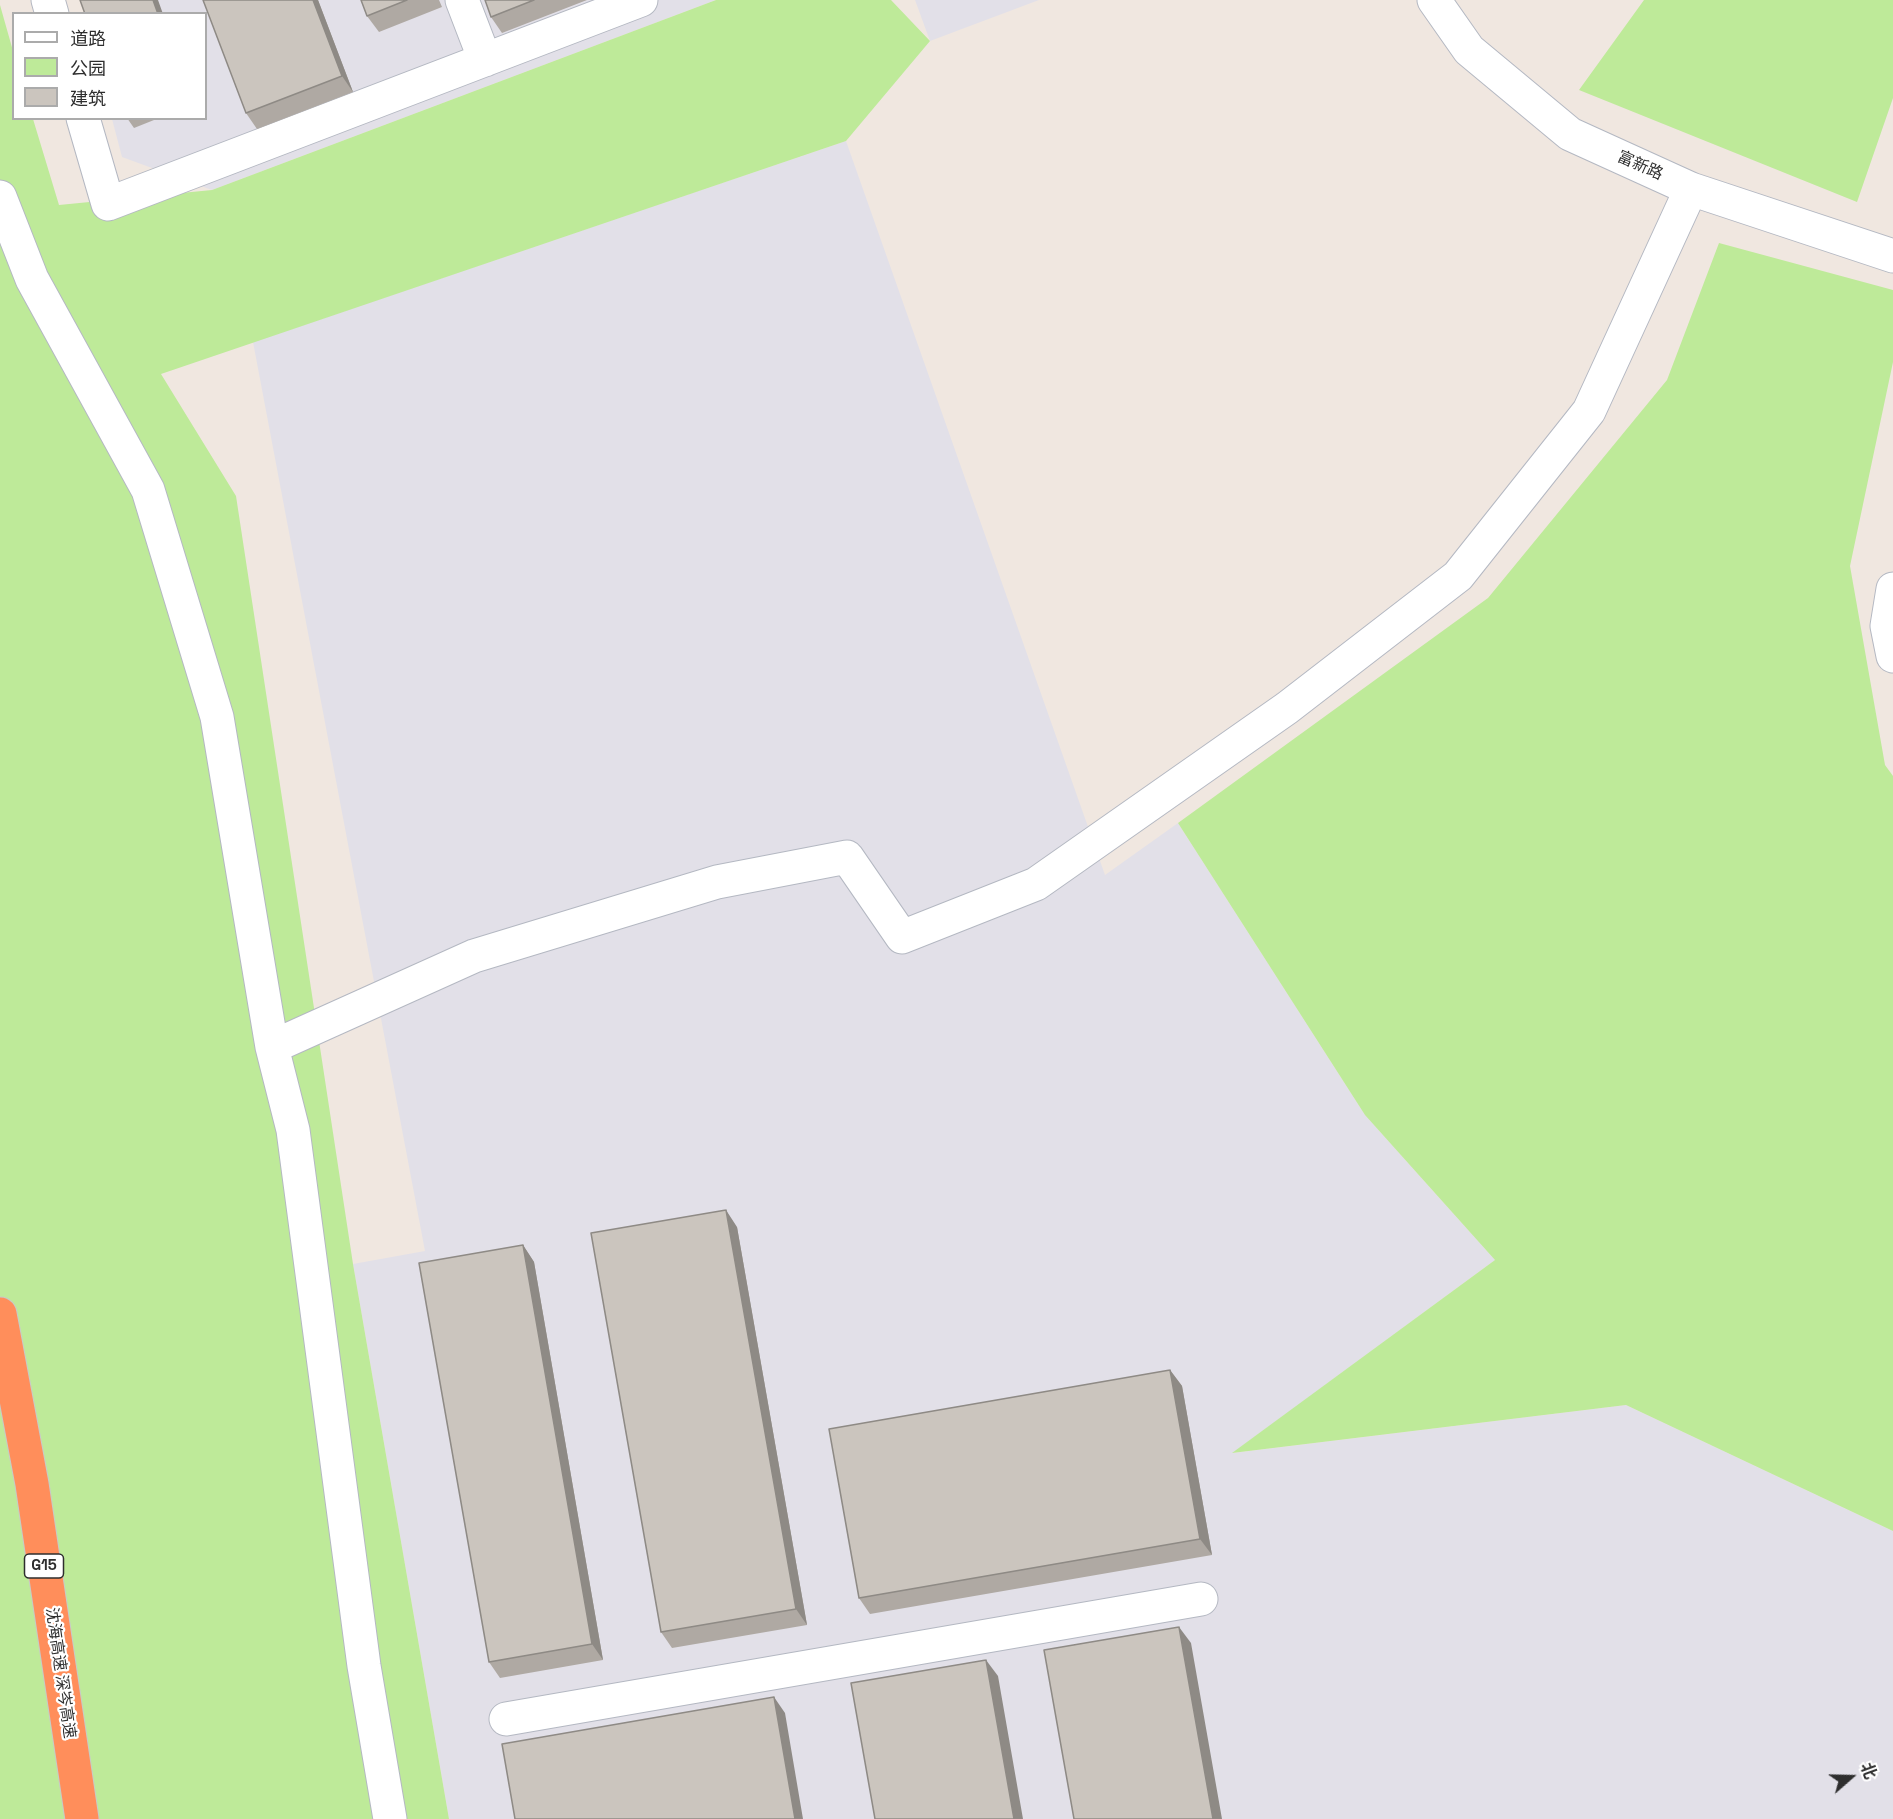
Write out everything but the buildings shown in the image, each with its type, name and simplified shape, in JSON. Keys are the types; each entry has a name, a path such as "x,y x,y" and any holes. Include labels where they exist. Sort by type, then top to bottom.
{"highway":[{"name":"沈海高速 深岑高速","path":"0,1314 32,1484 82,1819"}],"street":[{"path":"462,0 485,60"},
{"name":"富新路","path":"1434,0 1469,50 1570,134 1691,189 1893,256"},
{"path":"84,120 108,204 632,2"},
{"path":"272,1047 474,956 717,882 847,857 902,937 1036,884 1287,708 1458,576 1589,411 1691,189"},
{"path":"0,197 32,279 148,490 217,717 272,1047 293,1130 364,1666 390,1819"},
{"path":"1893,589 1887,627 1893,656"},
{"path":"506,1719 1201,1599"}],"shaded area":[{"path":"82,0 716,0 212,190 122,157 112,120 207,120 207,12 85,12"},
{"path":"915,0 1039,0 930,41"},
{"path":"846,141 1105,875 1178,823 1365,1115 1495,1260 1233,1453 1626,1405 1893,1531 1893,1819 449,1819 353,1264 425,1251 253,342"}],"green space":[{"path":"716,0 891,0 930,41 846,141 161,374 236,496 353,1264 449,1819 0,1819 0,5 12,47 12,120 33,120 59,205 212,190"},
{"path":"1644,0 1893,0 1893,98 1857,202 1579,90"},
{"path":"1719,243 1893,290 1893,362 1850,566 1885,765 1893,776 1893,1531 1626,1405 1232,1453 1495,1260 1365,1115 1178,823 1488,598 1667,380"}]}
